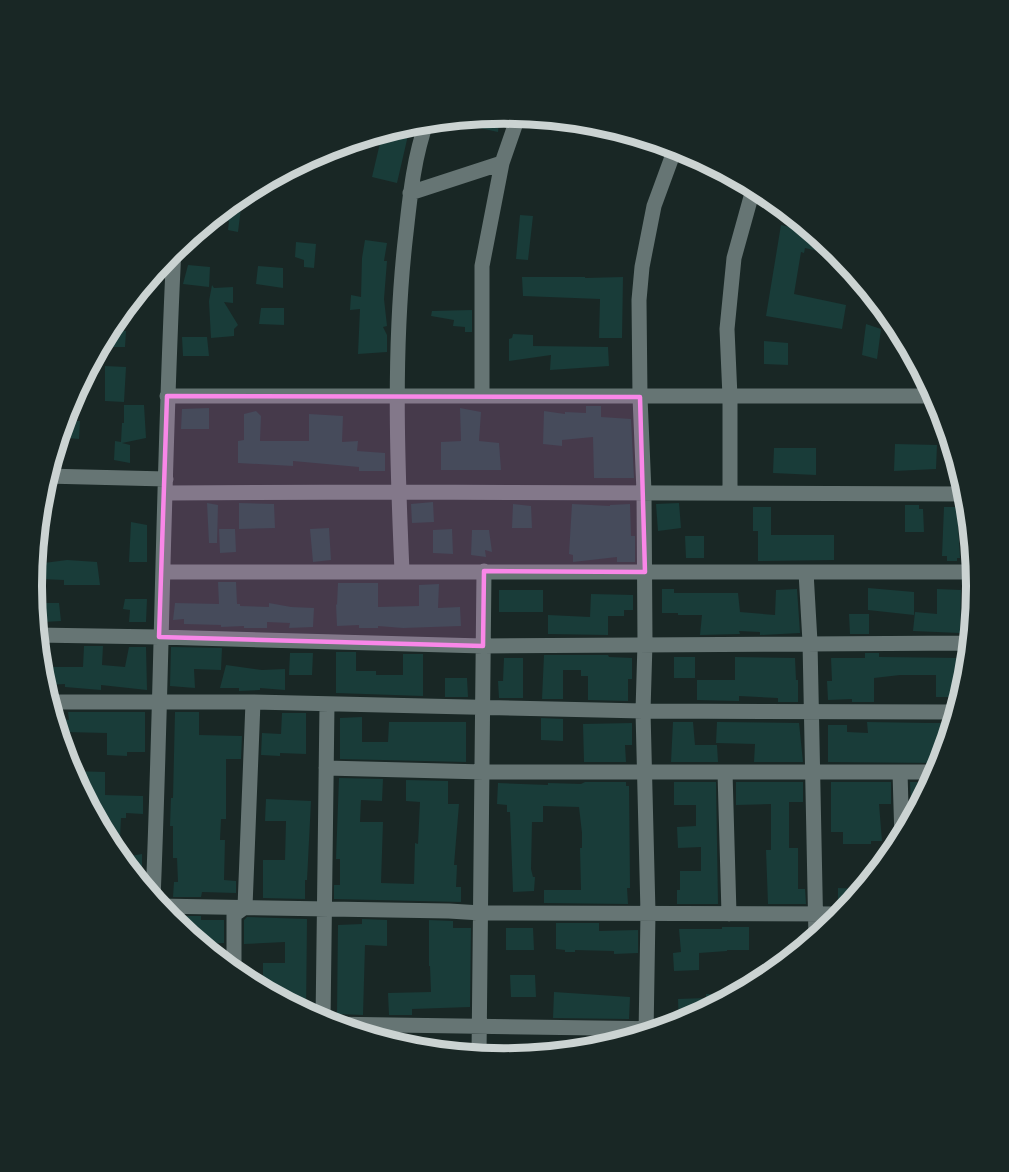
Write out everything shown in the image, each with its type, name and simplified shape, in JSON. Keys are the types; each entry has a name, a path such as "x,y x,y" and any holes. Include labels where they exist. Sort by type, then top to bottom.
{"street":[{"path":"482,396 482,266 502,164 516,124"},
{"path":"402,571 397,395 400,281 410,193 425,130"},
{"path":"646,1026 648,913 643,711 645,492 640,397 639,300 642,267 654,206 672,156"},
{"path":"410,193 502,164"},
{"path":"730,494 727,329 734,258 752,195"},
{"path":"153,887 159,637 173,263"},
{"path":"167,396 397,395 730,398 926,396"},
{"path":"55,477 166,486 398,492 730,494 957,491"},
{"path":"163,572 967,572"},
{"path":"480,1048 484,772 482,707 484,572"},
{"path":"806,572 810,642 816,928"},
{"path":"45,635 483,646 645,643 963,643"},
{"path":"57,702 253,702 643,711 949,711"},
{"path":"245,908 253,702"},
{"path":"325,1012 327,704"},
{"path":"326,768 484,772 928,772"},
{"path":"725,772 729,914"},
{"path":"900,772 901,823"},
{"path":"171,906 481,913 831,914"},
{"path":"234,961 234,915 245,908"},
{"path":"354,1023 481,1025 629,1031"}],"highlighted area":[{"path":"167,396 640,397 645,572 484,571 483,646 159,637"}],"building":[{"path":"474,124 499,124 498,132 466,125"},
{"path":"408,133 397,183 372,177 380,143 382,144 383,140"},
{"path":"241,206 238,232 228,230 229,221 222,220"},
{"path":"520,215 533,216 528,260 516,259"},
{"path":"781,225 798,229 825,253 805,248 804,253 801,252 794,294 846,305 842,329 766,316"},
{"path":"365,240 387,243 384,261 387,261 384,299 387,326 383,327 387,335 387,352 358,354 360,309 350,310 351,295 361,297"},
{"path":"296,242 316,244 314,268 304,267 304,260 295,257"},
{"path":"188,265 210,267 209,287 183,284"},
{"path":"258,266 283,268 283,288 256,284"},
{"path":"522,277 623,277 622,338 599,338 600,299 523,296"},
{"path":"212,285 214,288 233,287 233,303 224,302 238,325 234,329 234,336 211,338 209,301"},
{"path":"261,308 284,308 284,325 259,324"},
{"path":"472,310 472,332 465,332 465,327 453,326 454,320 431,316 432,311"},
{"path":"866,324 881,329 877,359 862,355"},
{"path":"119,331 126,331 125,347 109,347"},
{"path":"513,334 533,335 533,346 608,347 609,366 550,370 551,355 509,361 509,339"},
{"path":"182,337 207,337 209,356 183,356"},
{"path":"764,341 788,343 788,365 764,364"},
{"path":"105,366 126,367 124,402 105,401"},
{"path":"79,404 77,421 80,421 79,439 67,438"},
{"path":"124,405 144,405 146,438 122,443 130,445 130,463 114,460 115,441 121,442"},
{"path":"586,406 601,406 601,417 631,419 634,478 594,478 593,437 562,440 562,446 543,444 544,411 565,414 565,412 586,413"},
{"path":"209,408 209,429 181,429 182,409"},
{"path":"460,408 481,412 479,441 499,443 501,470 441,470 441,442 461,441"},
{"path":"256,411 261,416 260,441 309,441 309,414 343,416 342,442 358,441 357,451 385,453 385,471 359,471 359,467 293,461 293,466 238,463 238,441 244,440 244,414"},
{"path":"895,444 937,445 936,469 894,471"},
{"path":"774,448 816,448 816,475 773,473"},
{"path":"433,502 434,522 412,523 411,504"},
{"path":"207,503 218,505 217,543 209,543"},
{"path":"239,503 274,504 275,528 239,529"},
{"path":"679,503 681,528 658,531 656,504"},
{"path":"513,504 531,506 532,528 512,528"},
{"path":"572,504 610,506 630,504 631,536 635,536 635,562 617,562 617,557 573,562 573,555 569,554"},
{"path":"905,505 919,505 919,509 923,509 924,532 905,532"},
{"path":"753,507 771,507 771,535 834,535 834,560 758,561 758,531 753,531"},
{"path":"944,507 957,507 960,558 957,558 957,561 947,561 947,556 942,556"},
{"path":"131,522 147,525 147,562 129,562"},
{"path":"329,528 331,560 313,562 310,529"},
{"path":"219,529 235,529 236,552 220,553"},
{"path":"452,529 453,554 433,553 433,530"},
{"path":"472,530 489,530 492,552 485,550 486,557 471,555"},
{"path":"685,536 704,536 704,558 686,558"},
{"path":"67,560 97,562 100,585 64,585 64,580 42,579 44,563"},
{"path":"218,582 236,582 237,604 240,606 269,607 269,603 314,608 313,627 289,628 290,623 267,622 267,628 221,627 221,625 184,624 184,619 173,620 175,603 219,604"},
{"path":"338,583 378,583 378,607 419,606 419,585 439,584 438,608 460,607 461,626 359,628 359,625 337,626"},
{"path":"868,588 914,592 914,615 868,610"},
{"path":"662,589 674,589 674,593 738,593 740,612 775,615 776,590 797,589 800,633 760,635 760,632 739,631 740,634 700,635 702,615 662,613"},
{"path":"937,589 961,590 960,633 913,631 915,612 937,614"},
{"path":"499,590 543,590 543,612 499,612"},
{"path":"591,594 633,595 633,610 624,610 624,616 608,616 608,635 548,634 548,615 590,617"},
{"path":"125,599 147,599 146,622 129,622 130,610 123,609"},
{"path":"43,603 59,603 61,621 44,622"},
{"path":"849,614 869,614 869,634 850,634"},
{"path":"84,646 103,646 102,665 125,667 129,647 146,647 147,690 101,685 101,690 65,687 65,684 53,685 50,667 83,667"},
{"path":"171,647 222,648 221,670 194,669 195,688 170,686"},
{"path":"336,652 356,652 356,671 376,671 376,675 403,675 403,654 423,654 423,696 336,693"},
{"path":"290,653 313,653 312,675 289,675"},
{"path":"865,653 879,653 879,657 960,658 953,697 936,697 936,675 900,675 874,678 874,702 852,702 852,699 828,700 827,681 832,681 831,658 865,658"},
{"path":"544,655 608,655 609,657 632,658 632,679 628,679 628,701 588,700 588,676 581,676 581,670 563,670 563,699 542,699"},
{"path":"674,657 695,657 695,678 674,678"},
{"path":"735,657 795,658 798,702 778,702 778,698 739,696 739,701 697,700 697,680 735,680"},
{"path":"504,658 523,658 523,698 499,698 498,681 503,681"},
{"path":"226,665 262,670 285,669 285,690 260,688 260,690 239,691 239,688 220,688"},
{"path":"445,678 467,678 468,697 445,697"},
{"path":"68,712 145,712 145,752 127,752 127,756 107,755 107,733 66,732 64,719 69,720"},
{"path":"175,712 199,712 199,735 242,736 241,759 226,759 226,819 221,819 220,840 225,840 224,880 236,881 236,893 202,892 201,897 173,897 174,882 178,882 177,858 173,858 173,826 170,826"},
{"path":"282,713 306,713 306,754 261,755 262,733 281,734"},
{"path":"362,717 362,742 388,742 389,722 466,722 466,762 340,759 340,718"},
{"path":"541,718 563,719 563,741 541,740"},
{"path":"673,722 693,722 695,745 717,745 718,762 671,762"},
{"path":"717,722 799,723 803,762 754,762 755,744 716,743"},
{"path":"867,722 946,723 932,763 828,762 828,725 847,725 847,732 868,733"},
{"path":"632,723 632,745 625,745 626,762 584,762 583,724"},
{"path":"81,771 105,772 105,795 143,796 143,814 126,813 126,818 121,818 120,843"},
{"path":"339,778 383,779 382,801 361,800 360,822 383,822 381,883 414,884 415,843 418,844 420,802 406,801 406,780 448,781 448,804 459,804 454,865 457,865 456,887 461,887 461,902 334,899 334,885 340,885 340,859 336,859"},
{"path":"585,782 626,782 626,786 629,786 630,888 627,888 628,904 544,903 544,890 581,890 582,833 579,807 543,806 543,822 532,822 531,869 535,877 534,891 513,892 510,812 507,812 507,805 497,804 498,783 548,785 548,783 581,784"},
{"path":"674,782 716,782 718,904 677,904 680,871 701,871 701,847 678,848 677,827 696,826 696,805 674,805"},
{"path":"736,782 803,782 803,802 789,802 789,848 798,848 798,889 805,889 806,904 768,904 766,850 771,850 771,804 736,805"},
{"path":"831,782 891,782 891,804 879,804 882,841 871,841 871,844 843,844 843,832 831,832"},
{"path":"910,782 923,782 913,802 911,802"},
{"path":"266,799 311,801 305,899 263,898 263,860 285,860 286,821 265,821"},
{"path":"142,854 142,873 129,856"},
{"path":"865,867 872,867 871,868 865,876"},
{"path":"838,888 854,889 840,904"},
{"path":"180,916 201,916 201,920 224,920 224,943 211,943"},
{"path":"247,917 307,919 306,1004 263,981 263,963 285,963 285,942 244,944 244,920"},
{"path":"362,919 387,920 387,946 365,945 363,1015 337,1014 338,925 362,924"},
{"path":"429,920 453,921 453,928 471,928 470,1007 412,1009 412,1015 389,1015 388,993 431,992"},
{"path":"556,923 599,923 599,931 638,930 638,953 614,954 614,951 575,950 575,952 565,952 565,950 556,949"},
{"path":"722,927 749,927 749,950 699,953 699,970 674,971 673,953 681,952 679,929 722,929"},
{"path":"506,928 533,928 534,950 506,950"},
{"path":"510,975 535,975 536,997 511,997"},
{"path":"554,992 630,997 629,1019 553,1018"},
{"path":"706,994 722,994 679,1014 678,999 706,998"}]}
